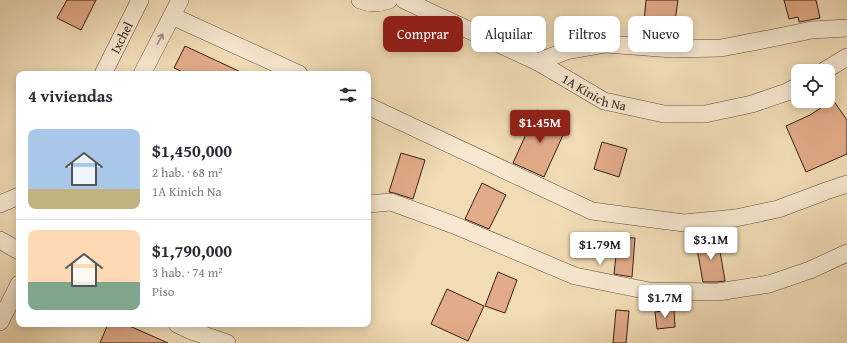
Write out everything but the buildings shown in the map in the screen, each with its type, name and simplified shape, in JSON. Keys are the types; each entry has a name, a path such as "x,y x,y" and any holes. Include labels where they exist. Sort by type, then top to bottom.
{"street":[{"name":"Ixchel","path":"104,71 140,0"},
{"path":"144,71 180,0"},
{"path":"360,0 371,3 379,3 389,0"},
{"name":"1A Kinich Na","path":"404,0 538,62 604,101 664,114 705,114 752,104 791,90"},
{"path":"172,16 291,71"},
{"path":"538,62 566,51 606,44 673,49 721,48 768,40 812,30 847,28"},
{"path":"835,64 847,57"},
{"path":"371,107 592,211 684,223 736,218 778,209 847,184"},
{"path":"0,204 16,197"},
{"path":"371,204 391,202 454,225 575,276 649,291 718,292 769,284 810,270 847,253"},
{"path":"0,240 16,249"},
{"path":"0,322 16,290"},
{"path":"186,330 226,343"}]}
